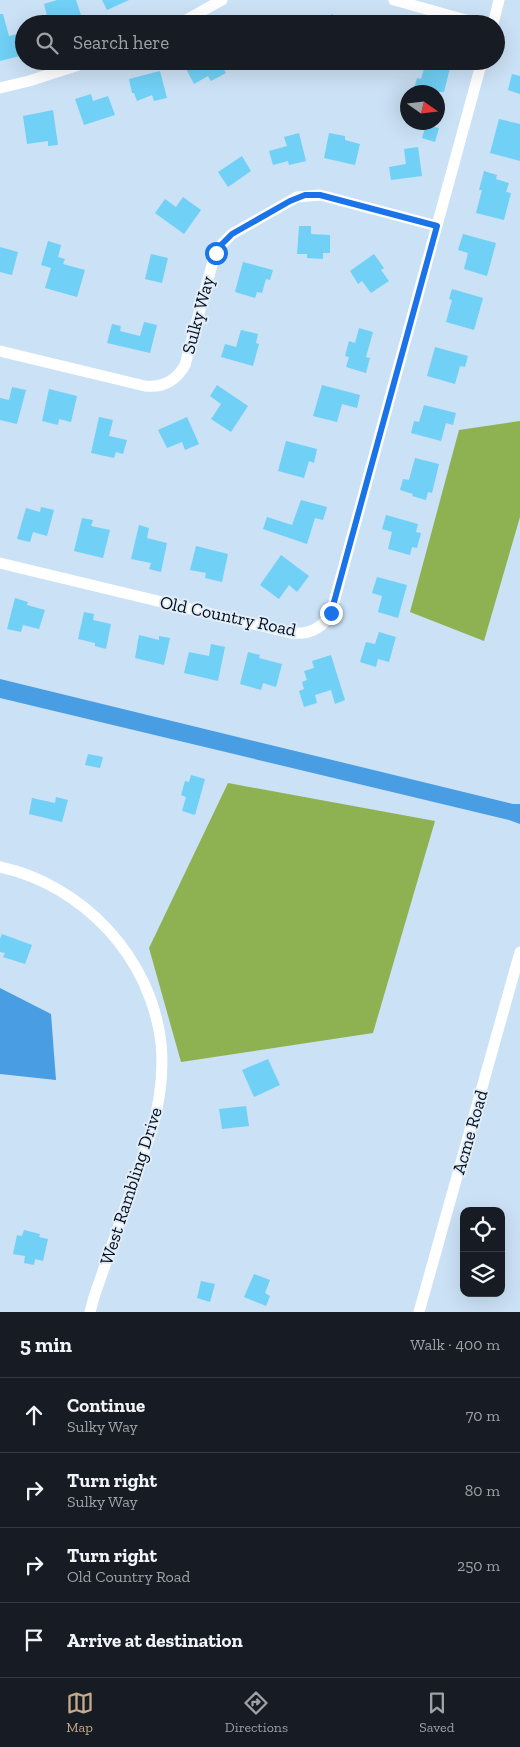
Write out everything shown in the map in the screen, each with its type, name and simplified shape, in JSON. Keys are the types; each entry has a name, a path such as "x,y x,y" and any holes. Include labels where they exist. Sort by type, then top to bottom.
{"street":[{"path":"195,15 222,0"},
{"path":"394,0 448,15"},
{"path":"495,15 499,0"},
{"path":"0,88 64,70"},
{"name":"Old Country Road","path":"0,564 291,633 307,633 321,626 331,613 480,70"},
{"name":"Sulky Way","path":"0,351 145,386 161,386 175,378 184,365 213,261 220,246 232,234 290,201 305,195 320,195 437,226"},
{"name":"West Rambling Drive","path":"0,867 32,877 63,892 109,929 134,963 149,994 156,1018 161,1043 162,1068 159,1105 90,1312"},
{"name":"Acme Road","path":"419,1312 520,952"}],"green space":[{"path":"520,421 520,517 484,641 410,612 459,430"},
{"path":"228,783 435,821 373,1033 181,1062 149,948"}],"water":[{"path":"0,679 513,804 520,804 520,824 0,698"},
{"path":"0,988 51,1014 56,1080 0,1074"}],"building":[{"path":"57,0 76,0 81,15 47,15 44,4"},
{"path":"102,0 129,0 107,10"},
{"path":"0,14 3,14 9,36 15,34 15,57 0,61"},
{"path":"187,70 224,70 226,73 211,81 208,76 194,84"},
{"path":"424,70 450,70 445,88 445,85 415,85 417,78 421,79"},
{"path":"160,71 167,98 154,101 152,95 137,101 134,93 132,93 129,79"},
{"path":"512,74 520,76 520,94 508,90"},
{"path":"91,94 93,101 108,96 115,115 84,125 75,99"},
{"path":"53,110 58,145 48,146 48,141 27,144 23,116"},
{"path":"499,119 520,124 520,161 490,153"},
{"path":"424,130 438,130 435,142 422,138"},
{"path":"299,133 306,161 289,165 288,161 273,165 269,151 287,146 284,137"},
{"path":"329,133 345,136 345,140 360,144 355,165 324,158"},
{"path":"418,147 422,176 391,180 389,167 406,164 404,149"},
{"path":"242,156 251,171 228,187 218,172"},
{"path":"484,171 497,175 496,179 509,183 506,192 511,193 504,220 476,213 482,190 479,190"},
{"path":"183,197 201,210 184,234 155,213 165,199 176,207"},
{"path":"299,226 311,226 311,234 330,235 330,253 323,253 323,259 307,258 307,254 297,254"},
{"path":"463,234 496,243 487,276 464,269 468,253 458,250"},
{"path":"48,241 61,245 58,257 65,259 63,264 85,270 77,297 45,288 51,268 41,265"},
{"path":"0,247 18,252 12,275 0,272"},
{"path":"151,254 168,258 162,283 145,279"},
{"path":"374,254 384,268 381,270 389,281 371,293 362,281 358,284 350,271"},
{"path":"243,262 273,270 270,280 266,279 262,293 257,292 255,298 235,292"},
{"path":"452,289 483,298 474,330 446,322 452,300 449,299"},
{"path":"144,322 157,325 150,353 107,343 112,324 121,326 120,331 140,336"},
{"path":"359,328 373,332 366,357 370,358 366,373 346,367 349,357 345,356 349,341 355,343"},
{"path":"241,330 258,334 256,343 259,344 253,366 221,357 225,344 236,347"},
{"path":"435,347 468,356 465,367 460,366 455,384 427,376"},
{"path":"217,385 248,406 231,432 211,419 221,404 210,396"},
{"path":"322,385 360,395 357,408 342,404 337,422 313,416"},
{"path":"12,387 26,390 17,424 0,420 0,398 9,400"},
{"path":"49,389 77,396 71,422 59,419 58,425 42,421"},
{"path":"424,405 456,413 453,425 446,423 441,441 411,433 414,421 419,422"},
{"path":"99,417 113,420 109,436 127,440 123,454 116,452 114,458 91,453"},
{"path":"187,417 199,444 185,450 182,442 167,448 158,430"},
{"path":"286,441 317,449 314,463 309,461 304,478 278,471"},
{"path":"415,458 439,464 432,493 428,492 426,500 400,490 403,479 409,480"},
{"path":"301,500 327,507 323,520 315,518 307,544 263,529 267,517 292,525"},
{"path":"41,507 54,510 47,536 33,532 30,542 17,539 26,508 40,512"},
{"path":"386,515 418,524 416,532 421,533 417,548 412,547 410,555 388,549 392,532 382,529"},
{"path":"82,518 93,520 91,526 110,530 103,558 74,551"},
{"path":"139,525 149,528 147,538 167,543 161,572 149,569 151,563 131,559"},
{"path":"196,546 228,554 222,582 205,578 206,573 190,570"},
{"path":"281,555 309,576 297,592 289,585 279,599 260,585"},
{"path":"377,577 407,585 398,618 378,612 382,596 372,593"},
{"path":"15,598 28,602 27,605 45,610 39,629 23,625 21,632 7,629"},
{"path":"84,612 94,614 93,620 111,624 106,649 95,646 95,643 78,639"},
{"path":"379,632 396,637 389,662 378,659 376,667 360,662 366,642 375,644"},
{"path":"139,635 159,640 159,636 170,638 164,665 135,658"},
{"path":"211,644 225,647 218,681 184,673 189,652 209,656"},
{"path":"248,652 260,655 259,658 282,664 276,687 263,683 261,690 240,684"},
{"path":"331,655 345,700 335,704 331,690 315,695 317,703 304,707 299,691 304,689 302,682 307,680 304,671 314,668 312,661"},
{"path":"88,754 103,757 100,768 85,765"},
{"path":"191,775 205,779 195,815 182,811 186,797 181,795 185,781 189,782"},
{"path":"56,797 68,800 62,822 29,814 32,798 55,803"},
{"path":"2,934 32,945 25,964 3,957 5,953 0,952"},
{"path":"268,1059 280,1085 254,1097 242,1070"},
{"path":"246,1106 249,1126 222,1129 219,1109"},
{"path":"24,1230 40,1234 39,1237 48,1239 43,1261 35,1259 34,1265 24,1263 25,1256 13,1254 17,1235 22,1236"},
{"path":"254,1274 270,1280 265,1293 270,1296 266,1306 244,1297"},
{"path":"201,1281 215,1284 210,1302 197,1298"}],"route":[{"path":"216,253 232,234 297,197 305,195 320,195 437,226 331,613"}]}
